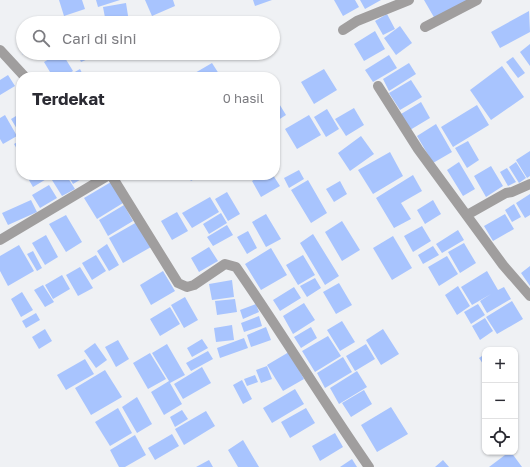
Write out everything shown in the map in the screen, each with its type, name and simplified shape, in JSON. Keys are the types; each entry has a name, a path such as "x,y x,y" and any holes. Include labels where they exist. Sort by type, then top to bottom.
{"street":[{"path":"343,30 356,21 409,0"},
{"path":"425,27 477,0"},
{"path":"0,50 20,72"},
{"path":"378,86 408,134 510,274 530,296"},
{"path":"0,240 102,180"},
{"path":"113,180 178,283 187,287 194,285 226,264 236,267 282,332 338,423 369,467"},
{"path":"467,215 506,192 512,192 530,184"}],"building":[{"path":"59,0 82,0 85,9 64,16"},
{"path":"96,0 120,0 98,7"},
{"path":"145,0 173,0 175,6 152,16"},
{"path":"253,0 272,0 255,6"},
{"path":"334,0 355,0 359,7 343,16"},
{"path":"360,0 381,0 365,9"},
{"path":"424,0 469,0 435,19"},
{"path":"126,3 128,16 105,16 103,7"},
{"path":"529,11 530,32 500,48 491,32"},
{"path":"387,14 395,29 383,35 375,21"},
{"path":"400,26 412,43 396,55 384,38"},
{"path":"375,31 385,49 364,61 354,44"},
{"path":"530,44 530,66 520,52"},
{"path":"389,55 397,68 373,82 365,70"},
{"path":"513,57 525,73 518,78 506,62"},
{"path":"47,60 66,60 73,71 50,72 44,62"},
{"path":"212,63 218,72 197,72"},
{"path":"409,63 416,74 389,91 383,79"},
{"path":"502,66 524,97 491,120 470,90"},
{"path":"80,69 82,72 75,72"},
{"path":"324,69 337,90 314,104 301,82"},
{"path":"8,75 15,86 0,95 0,80"},
{"path":"411,80 422,97 400,110 389,93"},
{"path":"421,102 430,118 410,130 401,114"},
{"path":"280,105 286,115 280,119"},
{"path":"477,105 489,125 453,147 441,127"},
{"path":"354,108 364,125 346,136 335,119"},
{"path":"327,109 339,129 326,137 314,117"},
{"path":"5,115 16,134 16,137 3,144 0,139 0,118"},
{"path":"309,115 321,135 297,149 285,129"},
{"path":"16,116 16,127 11,119"},
{"path":"436,124 452,152 433,163 417,136"},
{"path":"361,136 374,154 350,171 338,153"},
{"path":"468,141 479,160 467,168 455,148"},
{"path":"530,151 530,176 527,178 516,160"},
{"path":"390,152 403,176 373,194 358,170"},
{"path":"459,162 475,189 463,196 447,170"},
{"path":"516,162 526,178 519,183 509,167"},
{"path":"491,166 503,186 486,197 474,176"},
{"path":"507,168 516,182 508,186 500,172"},
{"path":"299,170 304,179 289,188 284,178"},
{"path":"413,175 422,191 401,203 411,219 394,228 376,198"},
{"path":"29,180 45,180 33,187"},
{"path":"52,180 69,180 75,189 62,196"},
{"path":"71,180 80,180 73,184"},
{"path":"276,180 280,186 261,197 252,181"},
{"path":"308,180 327,213 311,223 291,190"},
{"path":"340,181 347,194 334,202 326,189"},
{"path":"111,182 123,203 97,219 84,198"},
{"path":"49,185 57,198 40,208 32,195"},
{"path":"227,192 240,214 228,221 215,199"},
{"path":"530,194 530,215 525,218 516,203"},
{"path":"210,197 219,212 192,228 182,213"},
{"path":"31,200 37,212 8,225 2,213"},
{"path":"433,200 441,214 425,224 417,210"},
{"path":"514,204 521,217 512,222 505,210"},
{"path":"124,205 133,221 108,236 99,220"},
{"path":"177,212 188,231 172,240 161,221"},
{"path":"221,213 227,223 209,234 203,224"},
{"path":"266,214 281,239 266,247 252,222"},
{"path":"505,214 514,229 493,241 484,226"},
{"path":"66,215 82,242 66,252 49,224"},
{"path":"342,221 360,250 342,261 325,232"},
{"path":"137,222 151,247 123,263 109,238"},
{"path":"227,225 233,235 213,246 207,237"},
{"path":"422,226 431,241 413,252 404,236"},
{"path":"458,230 464,240 442,253 436,244"},
{"path":"248,231 257,248 247,254 237,237"},
{"path":"313,234 339,276 325,285 300,243"},
{"path":"46,235 58,257 45,265 32,243"},
{"path":"393,236 412,268 392,280 373,248"},
{"path":"464,243 476,263 460,273 448,252"},
{"path":"107,244 119,265 109,271 97,251"},
{"path":"19,245 34,271 8,286 0,271 0,256"},
{"path":"433,246 439,255 423,264 418,255"},
{"path":"209,247 218,261 199,272 191,258"},
{"path":"271,248 287,275 261,290 245,264"},
{"path":"33,251 42,268 37,271 27,254"},
{"path":"96,255 106,271 92,280 82,263"},
{"path":"303,255 315,275 298,285 286,265"},
{"path":"447,256 458,274 439,286 428,267"},
{"path":"530,266 530,286 521,273"},
{"path":"80,267 93,288 78,296 66,275"},
{"path":"163,271 175,291 151,305 140,285"},
{"path":"487,271 498,290 504,287 511,299 487,313 480,301 491,294 472,305 461,287"},
{"path":"62,275 70,289 53,299 45,285"},
{"path":"315,278 321,288 307,297 300,286"},
{"path":"232,280 234,297 212,300 209,284"},
{"path":"339,283 352,305 336,314 323,292"},
{"path":"43,285 54,302 45,307 34,290"},
{"path":"458,286 470,306 457,315 445,295"},
{"path":"294,287 301,298 280,311 273,300"},
{"path":"22,292 33,310 21,317 11,299"},
{"path":"185,297 198,320 184,328 171,305"},
{"path":"235,299 237,312 217,315 215,301"},
{"path":"512,301 523,319 497,334 486,317"},
{"path":"304,303 315,320 293,334 283,316"},
{"path":"256,304 259,312 243,319 240,310"},
{"path":"478,304 485,315 471,324 464,312"},
{"path":"170,307 180,324 160,336 150,319"},
{"path":"36,313 40,320 26,328 22,321"},
{"path":"259,316 262,326 244,332 241,323"},
{"path":"485,318 493,331 480,340 472,326"},
{"path":"342,321 355,342 340,351 327,330"},
{"path":"232,325 234,340 216,342 214,328"},
{"path":"266,327 271,340 251,347 247,335"},
{"path":"311,327 317,338 301,348 294,337"},
{"path":"45,329 52,341 39,349 32,337"},
{"path":"383,329 399,354 381,365 366,340"},
{"path":"328,336 341,356 315,372 302,351"},
{"path":"244,338 248,348 220,358 217,348"},
{"path":"202,339 208,348 192,357 187,348"},
{"path":"118,340 129,359 116,367 105,347"},
{"path":"95,343 107,360 96,368 84,351"},
{"path":"167,344 185,375 170,383 182,404 164,415 151,392 169,381 152,353"},
{"path":"366,344 375,359 355,371 346,356"},
{"path":"208,351 213,359 191,371 186,363"},
{"path":"289,352 304,379 283,391 267,365"},
{"path":"150,353 166,379 148,389 133,363"},
{"path":"343,357 352,372 325,388 317,373"},
{"path":"85,359 94,374 66,390 57,375"},
{"path":"267,366 272,379 261,383 256,370"},
{"path":"202,367 211,383 183,399 174,384"},
{"path":"105,370 122,397 91,415 75,388"},
{"path":"357,371 367,387 339,404 330,388"},
{"path":"255,375 258,382 247,386 244,379"},
{"path":"242,380 252,399 243,404 233,385"},
{"path":"295,389 304,404 272,423 263,408"},
{"path":"364,390 372,404 351,417 342,403"},
{"path":"137,397 152,424 137,433 122,407"},
{"path":"391,407 408,434 377,452 361,425"},
{"path":"118,408 132,433 110,446 95,422"},
{"path":"306,408 315,423 290,438 281,422"},
{"path":"182,410 188,419 175,427 170,417"},
{"path":"206,411 215,426 184,445 175,429"},
{"path":"335,433 343,447 320,461 312,446"},
{"path":"172,434 179,446 155,460 148,448"},
{"path":"135,435 146,455 125,467 119,467 110,450"},
{"path":"243,440 259,467 238,467 228,450"},
{"path":"505,455 513,455 522,467 489,467"},
{"path":"352,459 357,467 340,467"},
{"path":"209,460 213,467 196,467"},
{"path":"443,460 449,467 435,467"}]}
